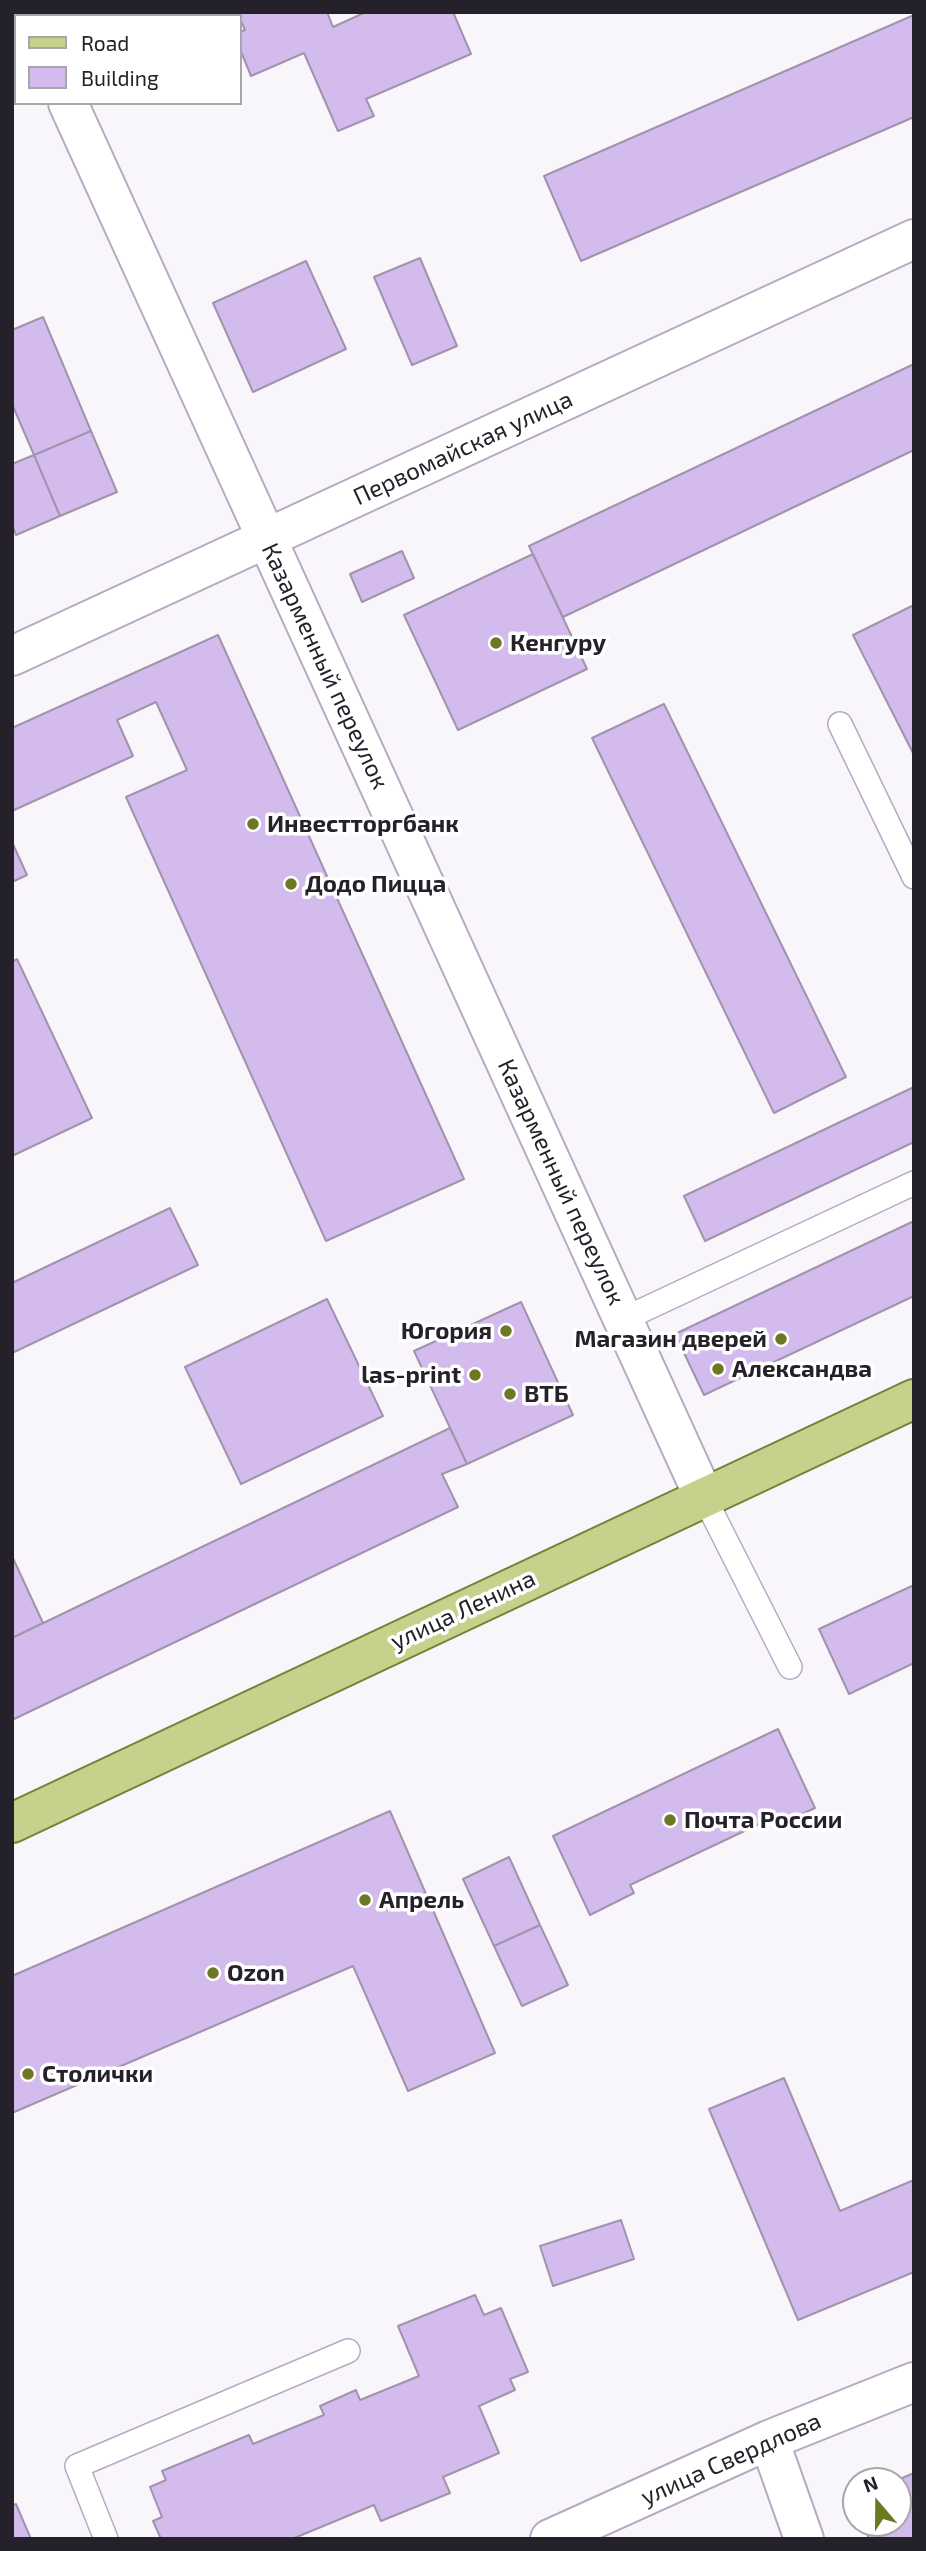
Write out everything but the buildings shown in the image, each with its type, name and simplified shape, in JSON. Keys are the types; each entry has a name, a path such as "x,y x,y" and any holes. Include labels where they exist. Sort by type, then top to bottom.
{"main road":[{"name":"улица Ленина","path":"12,1823 914,1399"}],"street":[{"name":"Казарменный переулок","path":"69,105 704,1497"},
{"name":"Первомайская улица","path":"12,656 914,239"},
{"name":"улица Свердлова","path":"550,2539 769,2440 914,2382"},
{"path":"769,2440 804,2539"}],"lane":[{"path":"840,724 914,877"},
{"path":"624,1319 914,1183"},
{"path":"704,1497 790,1667"},
{"path":"106,2539 78,2466 348,2351"}],"place":[{"name":"Кенгуру","path":"496,643"},
{"name":"Инвестторгбанк","path":"253,824"},
{"name":"Додо Пицца","path":"291,884"},
{"name":"Югория","path":"506,1331"},
{"name":"Магазин дверей","path":"781,1339"},
{"name":"Александва","path":"718,1369"},
{"name":"las-print","path":"475,1375"},
{"name":"ВТБ","path":"510,1394"},
{"name":"Почта России","path":"670,1820"},
{"name":"Апрель","path":"365,1900"},
{"name":"Ozon","path":"213,1973"},
{"name":"Столички","path":"28,2074"}]}
